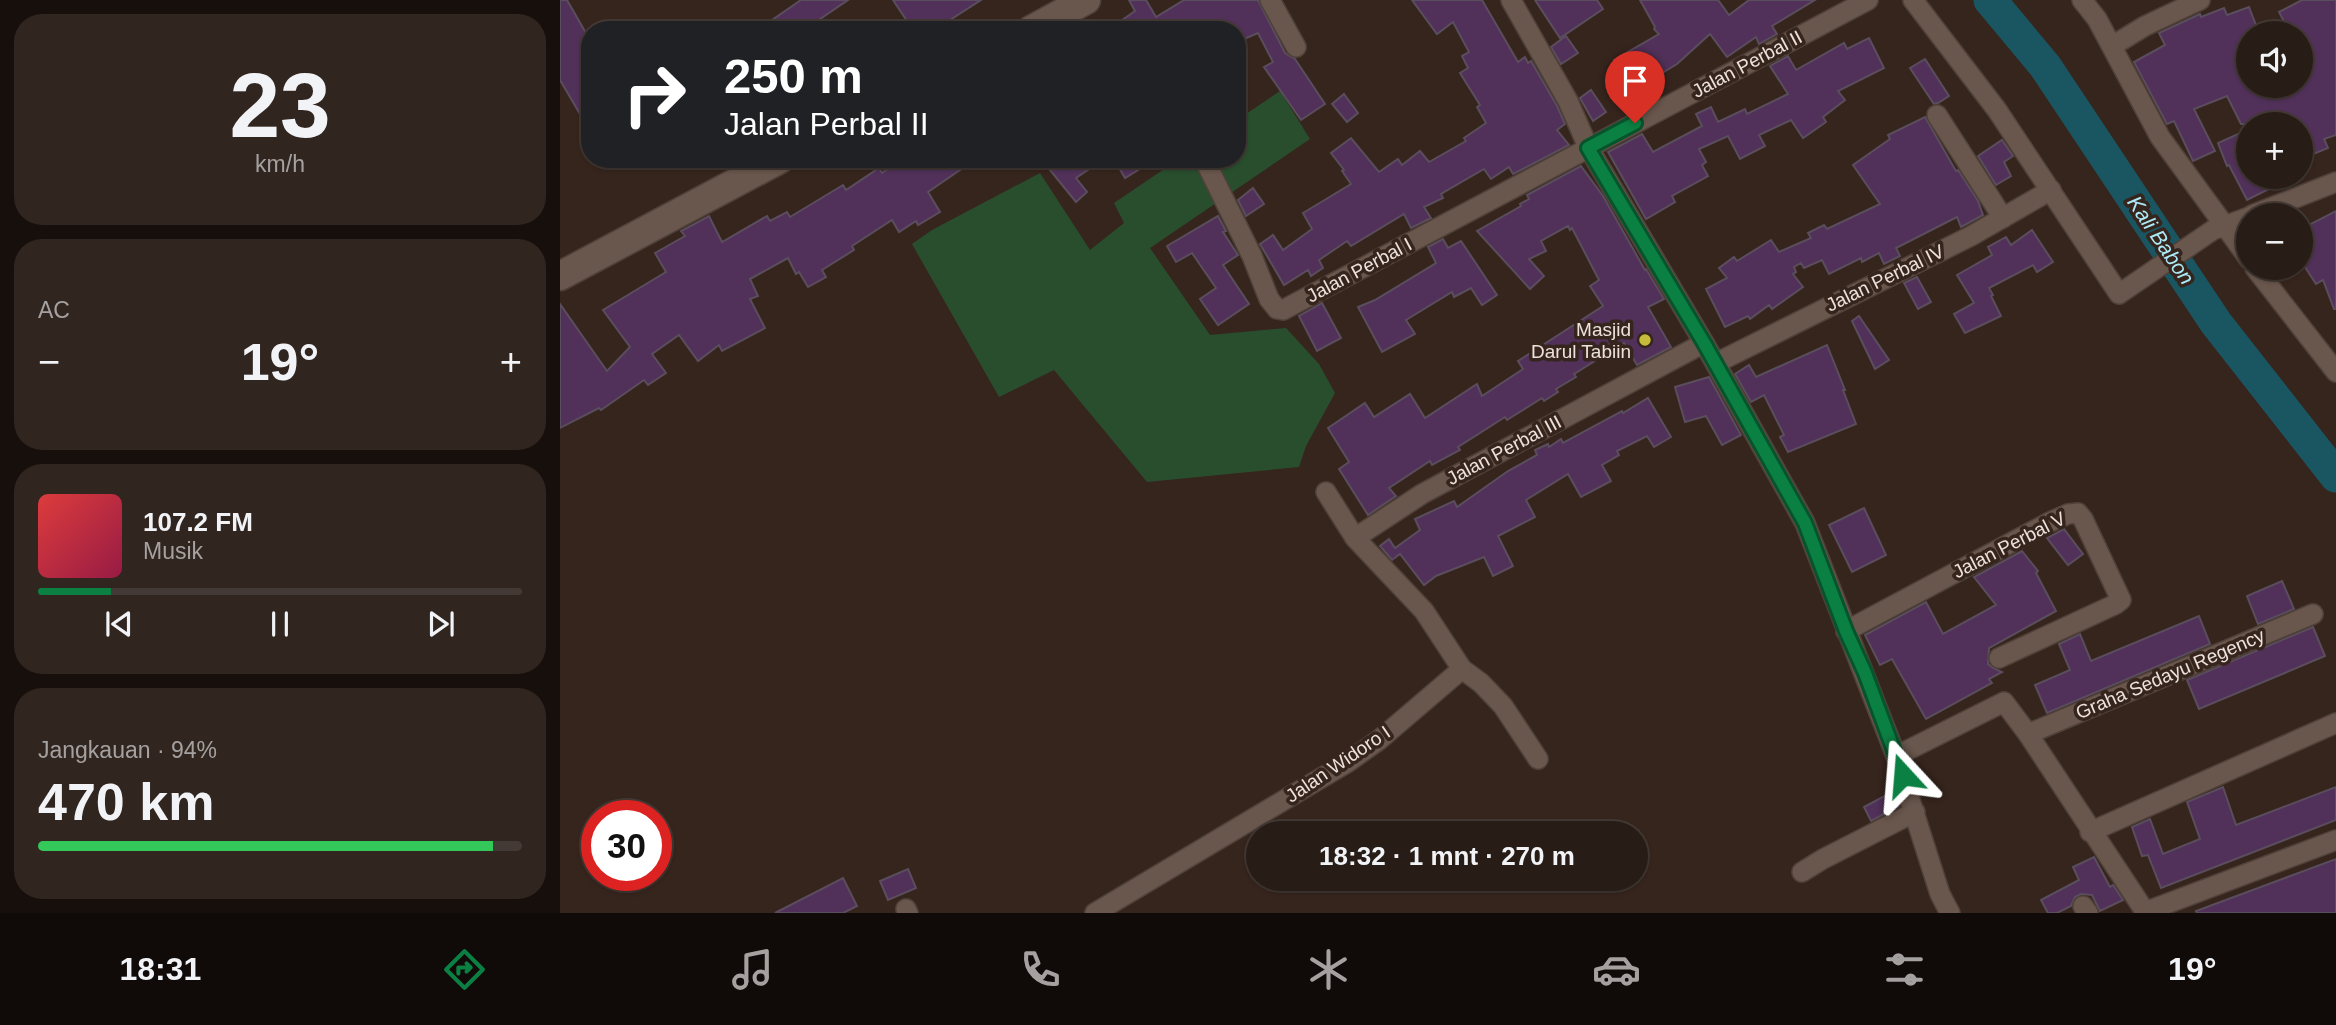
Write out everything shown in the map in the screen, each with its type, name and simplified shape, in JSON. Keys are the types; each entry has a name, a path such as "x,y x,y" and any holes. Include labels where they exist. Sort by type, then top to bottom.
{"street":[{"path":"1048,21 1086,0"},
{"path":"1270,0 1296,47"},
{"path":"1511,0 1568,101 1588,148 1716,363 1805,523 1896,756 1940,894 1950,913"},
{"name":"Jalan Perbal II","path":"1588,148 1868,0"},
{"path":"1913,0 1997,110 2119,294 2218,228 2236,221"},
{"path":"2082,0 2097,19 2160,137 2218,228 2236,246"},
{"path":"2112,46 2138,29 2200,0"},
{"path":"1937,115 2003,218"},
{"name":"Jalan Perbal I","path":"1208,168 1252,256 1269,299 1278,309 1283,310 1588,148"},
{"path":"560,276 763,168"},
{"path":"2283,203 2336,182"},
{"name":"Jalan Perbal IV","path":"1716,363 1971,236 2051,190"},
{"path":"2264,280 2336,372"},
{"name":"Jalan Perbal III","path":"1355,538 1422,494 1704,343"},
{"path":"1326,492 1355,538 1424,611 1462,669 1481,683 1503,706 1538,759"},
{"name":"Jalan Perbal V","path":"1846,631 2050,522 2068,514 2078,513 2121,600 1999,658"},
{"name":"Graha Sedayu Regency","path":"2028,734 2313,614"},
{"name":"Jalan Widoro I","path":"1095,913 1348,762 1379,740 1462,669"},
{"path":"1896,756 1999,703 2008,705 2145,913 2336,840"},
{"path":"2090,832 2336,723"},
{"path":"1802,872 1915,812"}],"green space":[{"path":"1280,91 1310,139 1150,248 1210,335 1286,328 1319,364 1335,393 1306,446 1299,467 1147,482 1054,370 999,397 912,244 932,230 1040,173 1090,250 1124,223 1114,203 1166,168 1246,168 1246,114"}],"building":[{"path":"560,0 567,0 581,24 581,116 560,80"},
{"path":"801,0 848,0 817,21 772,20"},
{"path":"893,0 981,0 949,21 907,21"},
{"path":"1129,0 1146,0 1156,17 1184,0 1258,0 1285,53 1295,59 1325,104 1301,120 1264,67 1273,62 1258,33 1246,38 1246,21 1121,21 1135,11"},
{"path":"1412,0 1482,0 1518,62 1525,57 1528,63 1531,61 1557,106 1565,124 1557,130 1569,145 1513,174 1509,167 1491,179 1484,169 1441,194 1443,198 1424,207 1431,218 1411,228 1404,214 1351,246 1347,241 1319,260 1323,268 1311,276 1308,270 1284,285 1260,244 1273,235 1283,250 1312,229 1303,213 1351,184 1331,153 1351,138 1379,172 1398,159 1402,165 1420,151 1429,162 1466,141 1464,138 1486,123 1477,107 1480,105 1460,73 1468,68 1462,56 1469,52 1453,22 1437,34"},
{"path":"1535,0 1597,0 1603,9 1560,38"},
{"path":"1640,0 1718,0 1729,15 1749,0 1815,0 1772,26 1777,34 1759,44 1756,37 1727,57 1710,34 1677,64 1649,81 1653,88 1634,98 1614,60 1659,34"},
{"path":"2302,0 2336,0 2336,135 2324,139 2328,148 2313,154 2313,112 2236,114 2227,96 2194,109 2215,151 2193,161 2174,121 2167,124 2134,62 2165,45 2159,33 2200,14 2201,17 2224,8 2227,15 2249,7 2254,21 2236,21 2236,98 2313,98 2313,21 2284,21 2279,12"},
{"path":"1566,36 1578,53 1561,64 1551,47"},
{"path":"1869,38 1884,68 1838,91 1845,100 1823,117 1826,122 1803,138 1791,120 1759,135 1765,146 1740,159 1728,136 1699,149 1706,162 1702,165 1708,176 1672,196 1675,202 1646,219 1608,152 1642,134 1653,152 1702,126 1696,114 1711,107 1718,122 1745,109 1747,114 1788,94 1770,66 1788,56 1796,70 1844,43 1847,49"},
{"path":"1925,59 1949,96 1934,104 1910,68"},
{"path":"1591,90 1606,112 1593,121 1580,98"},
{"path":"1344,94 1358,113 1347,122 1332,104"},
{"path":"1925,117 1956,171 1958,170 1978,201 1983,215 1961,227 1957,217 1896,248 1900,256 1884,264 1879,253 1862,262 1861,258 1829,274 1822,260 1804,268 1801,263 1794,267 1796,272 1793,274 1803,287 1772,309 1769,305 1750,319 1748,316 1725,327 1706,289 1727,278 1719,268 1734,257 1737,261 1771,240 1779,252 1811,238 1808,233 1824,225 1827,229 1880,204 1853,165 1890,139 1888,135"},
{"path":"2236,135 2236,179 2229,165 2227,166 2218,143"},
{"path":"2002,140 2013,156 2004,162 2011,176 1996,185 1978,156"},
{"path":"1581,166 1603,196 1664,299 1648,307 1671,347 1637,365 1624,343 1574,374 1576,377 1556,389 1558,392 1544,401 1542,398 1507,420 1505,417 1458,447 1460,450 1432,465 1430,461 1389,488 1396,496 1368,515 1339,469 1349,462 1328,428 1365,403 1374,417 1410,394 1425,418 1477,384 1482,396 1523,369 1518,361 1603,306 1590,286 1599,280 1572,228 1570,230 1568,226 1541,241 1546,251 1529,259 1544,276 1530,289 1477,231 1521,206 1520,204 1529,199 1527,195"},
{"path":"879,168 882,173 889,168 963,168 928,192 940,212 918,225 916,221 899,232 892,220 852,246 854,250 822,270 826,277 808,287 799,272 796,274 788,258 750,279 758,296 750,299 765,328 722,351 719,345 698,361 679,335 652,354 666,373 648,385 644,380 601,410 599,408 560,428 560,304 607,371 630,347 603,310 666,272 655,253 685,236 681,231 709,216 722,242 767,216 770,221 787,212 790,217 843,185 846,190"},
{"path":"1048,168 1091,168 1076,178 1087,192 1076,202"},
{"path":"1119,168 1141,168 1125,178"},
{"path":"1253,188 1264,204 1246,216 1238,200"},
{"path":"2241,189 2269,189 2247,200"},
{"path":"2336,211 2336,309 2323,280 2316,284 2313,279 2313,223"},
{"path":"1218,216 1226,231 1223,232 1238,255 1223,265 1249,304 1218,325 1200,299 1216,288 1192,253 1176,262 1167,246"},
{"path":"2032,230 2053,262 2037,272 2033,265 1989,288 2001,316 1965,333 1954,314 1974,303 1957,275 1992,255 1988,247 2006,237 2011,245"},
{"path":"1443,239 1448,248 1461,241 1497,295 1482,305 1471,288 1454,297 1452,292 1406,320 1415,334 1382,352 1358,307 1375,300 1436,263 1428,247"},
{"path":"1917,277 1931,302 1918,309 1904,283"},
{"path":"1322,303 1341,338 1317,351 1299,316"},
{"path":"1859,316 1889,360 1875,369 1852,321"},
{"path":"1827,345 1856,424 1788,452 1780,437 1784,435 1764,395 1751,402 1735,374 1749,365 1756,377"},
{"path":"1709,377 1741,435 1722,445 1706,416 1685,422 1675,387"},
{"path":"1648,398 1671,437 1654,447 1647,436 1617,451 1619,455 1602,465 1611,481 1581,497 1568,474 1526,500 1535,517 1498,536 1513,566 1493,576 1484,557 1436,576 1424,585 1400,554 1392,560 1380,546 1389,539 1395,548 1420,530 1415,519 1454,501 1457,507 1508,471 1537,455 1535,450 1548,444 1549,447 1561,439 1563,443"},
{"path":"1864,508 1886,555 1852,572 1829,525"},
{"path":"2064,529 2083,554 2068,565 2047,538"},
{"path":"2022,551 2038,571 2036,573 2056,611 1989,648 1988,664 2002,672 1989,679 1992,683 1926,719 1892,659 1880,665 1865,635 1926,602 1943,634 1996,605 1974,577"},
{"path":"2282,581 2294,609 2258,624 2247,596"},
{"path":"2199,616 2210,644 2047,713 2035,685 2070,670 2059,644 2080,634 2091,661"},
{"path":"2313,627 2325,656 2199,709 2187,680"},
{"path":"2223,787 2236,825 2336,787 2336,820 2161,888 2148,855 2142,856 2132,827 2150,819 2163,854 2200,839 2187,802"},
{"path":"1892,792 1899,806 1871,821 1864,807"},
{"path":"2094,857 2110,887 2113,885 2123,900 2100,911 2092,895 2081,894 2075,897 2071,906 2057,913 2048,913 2041,900 2079,880 2073,867"},
{"path":"2336,859 2336,913 2196,911"},
{"path":"908,869 916,888 888,900 880,881"},
{"path":"843,878 857,906 843,913 775,913"}],"waterway":[{"name":"Kali Babon","path":"1990,0 2045,66 2216,323 2336,476"}],"place":[{"name":"Masjid Darul Tabiin","path":"1645,340"}],"route":[{"path":"1635,123 1588,148 1704,343 1805,523 1903,775"}]}
